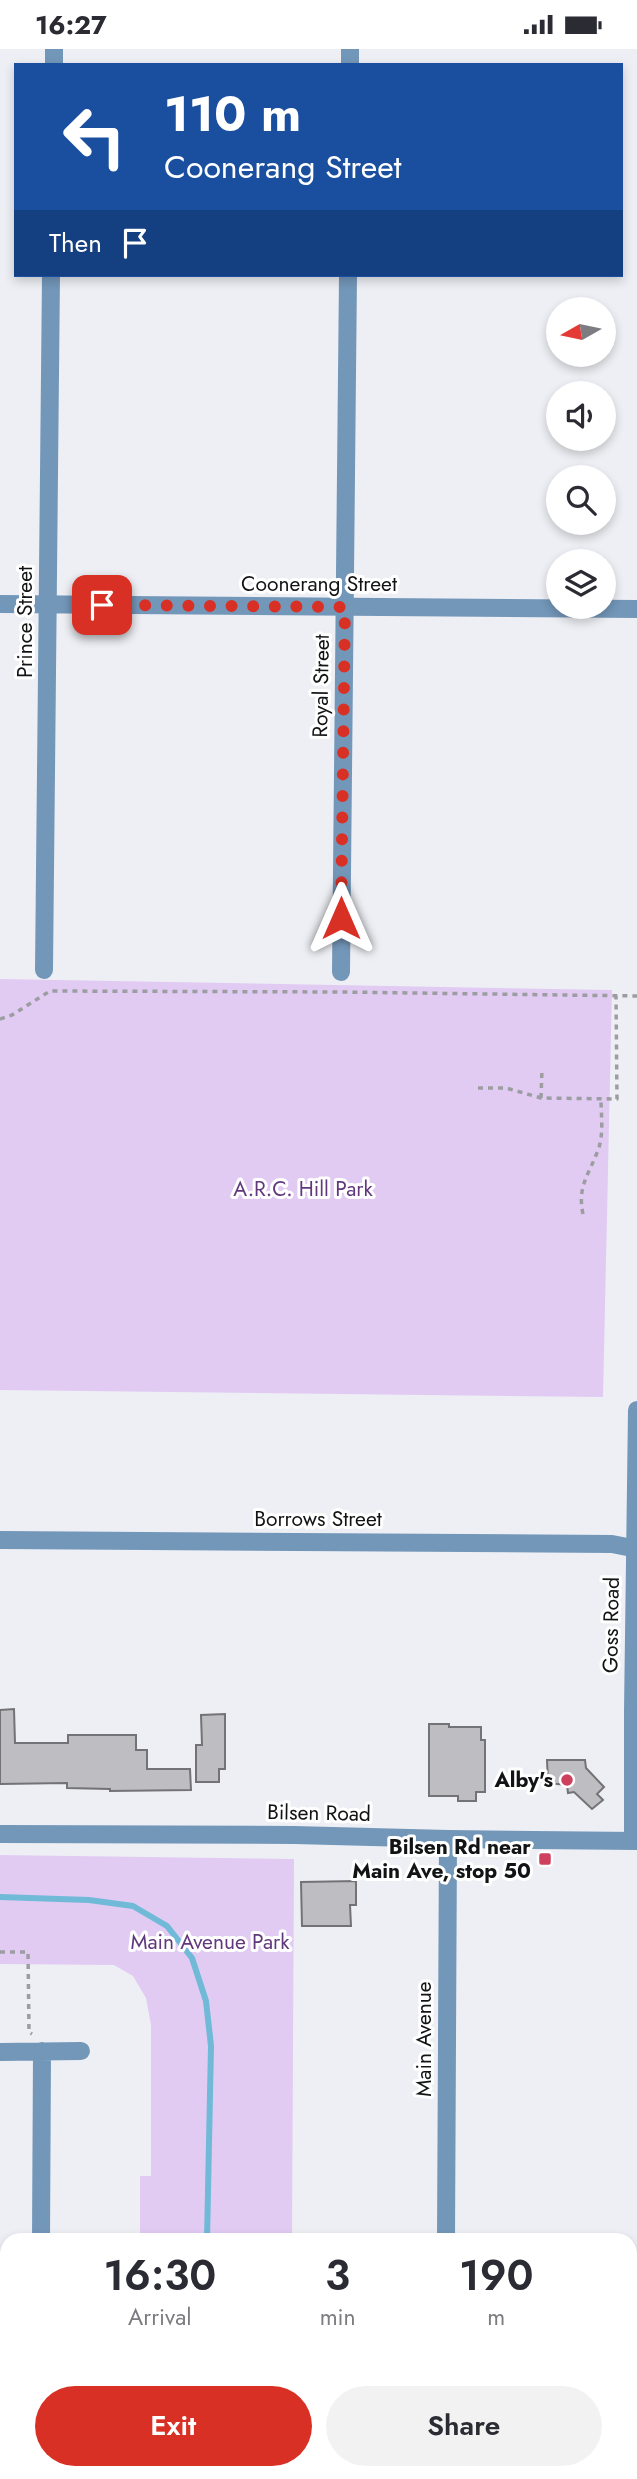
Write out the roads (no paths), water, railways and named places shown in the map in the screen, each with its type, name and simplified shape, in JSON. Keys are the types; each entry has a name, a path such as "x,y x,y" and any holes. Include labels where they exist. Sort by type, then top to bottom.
{"street":[{"name":"Prince Street","path":"44,970 51,277"},
{"name":"Royal Street","path":"341,971 348,277"},
{"name":"Coonerang Street","path":"0,604 637,609"},
{"name":"Goss Road","path":"635,1841 637,1410"},
{"name":"Borrows Street","path":"0,1540 612,1544 636,1549"},
{"name":"Bilsen Road","path":"0,1834 294,1835 635,1841"},
{"name":"Main Avenue","path":"446,2233 449,1839"},
{"path":"41,2051 41,2233"},
{"path":"0,2052 80,2051"}],"waterway":[{"path":"0,1897 89,1900 133,1906 167,1926 192,1958 206,2001 211,2046 207,2233"}],"place":[{"name":"Alby's","path":"567,1780"},
{"name":"Bilsen Rd near Main Ave, stop 50","path":"545,1859"}],"park label":[{"name":"A.R.C. Hill Park","path":"303,1189"},
{"name":"Main Avenue Park","path":"210,1942"}]}
